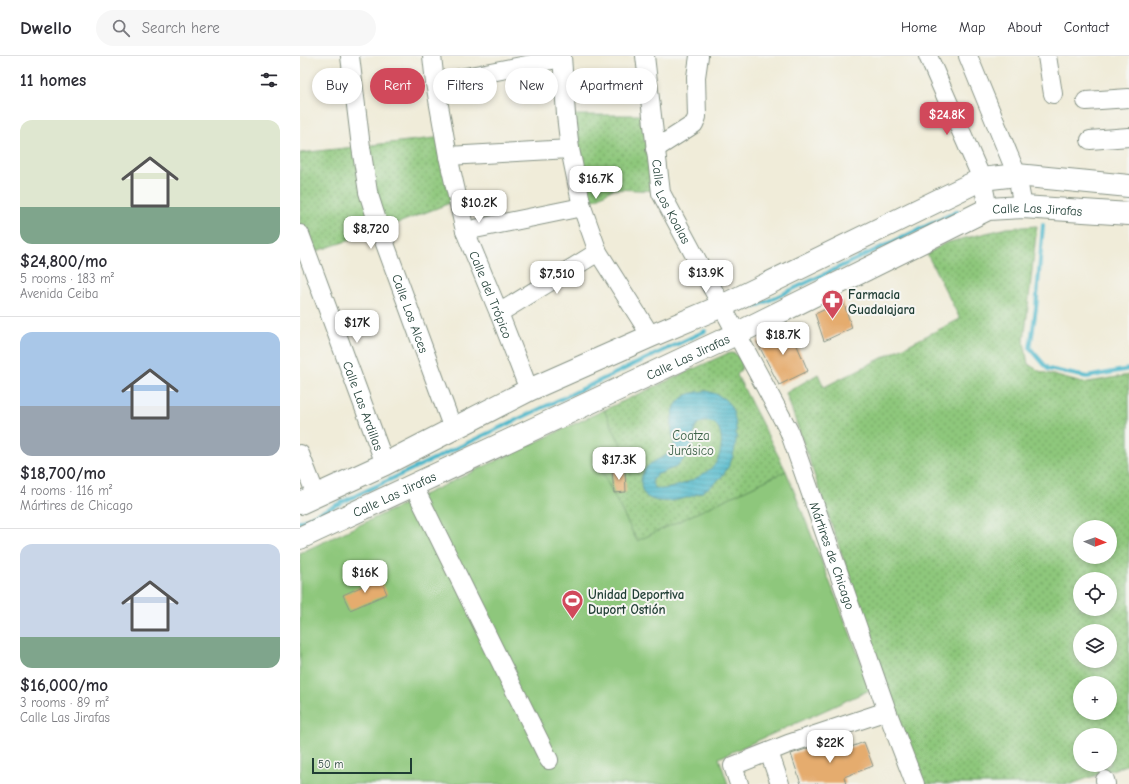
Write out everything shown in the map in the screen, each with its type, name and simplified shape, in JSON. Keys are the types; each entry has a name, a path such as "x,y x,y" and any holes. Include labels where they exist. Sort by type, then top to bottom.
{"main road":[{"path":"308,499 385,464 529,390 722,306 982,179 1016,175 1129,186"},
{"name":"Calle Las Jirafas","path":"300,538 736,334 988,209 1023,207 1129,214"}],"street":[{"name":"Calle Los Alces","path":"350,56 368,192 380,230 453,428"},
{"name":"Calle del Trópico","path":"432,56 433,68"},
{"name":"Calle Los Koalas","path":"645,56 661,193 736,334"},
{"path":"655,149 694,124 697,117 696,77 699,56"},
{"path":"928,56 982,179 988,209"},
{"path":"968,56 1016,175 1023,207"},
{"path":"1047,56 1053,94"},
{"path":"497,70 562,57 570,149 582,207 598,252 651,336"},
{"path":"1086,101 1129,98"},
{"name":"Calle del Trópico","path":"439,104 448,156 465,231 529,390"},
{"path":"1090,140 1129,137"},
{"path":"448,156 570,149"},
{"path":"465,231 582,207"},
{"name":"Calle Las Ardillas","path":"300,234 385,464"},
{"path":"499,314 598,252"},
{"name":"Mártires de Chicago","path":"736,334 789,431 887,711 915,784"},
{"path":"300,454 308,499"},
{"path":"413,485 549,760"},
{"path":"738,784 733,766 788,744 887,711"},
{"path":"769,752 780,784"}],"green space":[{"path":"566,115 652,115 660,191 613,189 582,207"},
{"path":"444,137 458,200 380,230 308,254 300,234 300,153"},
{"path":"1037,226 1024,342 1028,364 1039,371 1082,383 1129,375 1129,764 1117,768 1117,728 1073,728 1073,772 1106,772 1071,784 921,784 786,393 818,374 824,387 960,319 927,254 945,243 1007,228"},
{"name":"Coatza Jurásico","path":"726,354 736,354 741,359 741,369 737,375 786,471 637,542 602,472 627,459 604,410"},
{"name":"Unidad Deportiva Duport Ostión","path":"604,410 628,459 602,472 637,541 786,471 872,689 719,758 728,784 300,784 300,553"}],"water":[{"path":"707,391 720,396 732,409 736,435 731,462 720,478 711,486 695,495 665,501 648,497 643,491 641,482 643,473 651,463 672,452 674,444 672,422 675,407 684,397 698,392","holes":["703,422 715,424 720,432 721,450 715,464 705,473 683,484 662,489 654,487 652,483 656,475 676,467 689,454 692,448 695,429 697,425"]}],"building":[{"name":"Farmacia Guadalajara","path":"843,301 852,328 824,341 815,314"},
{"path":"789,327 808,371 779,385 757,342"},
{"path":"625,469 626,492 614,493 612,470"},
{"path":"380,578 387,594 350,610 343,595"},
{"path":"831,741 836,753 864,742 873,766 844,777 846,784 801,784 791,754"}],"waterway":[{"path":"755,307 958,211"},
{"path":"1043,225 1036,308 1030,348 1048,369 1087,377 1129,369"},
{"path":"300,522 705,331"}],"place":[{"name":"Farmacia Guadalajara","path":"833,320"},
{"name":"Unidad Deportiva Duport Ostión","path":"572,620"}]}
